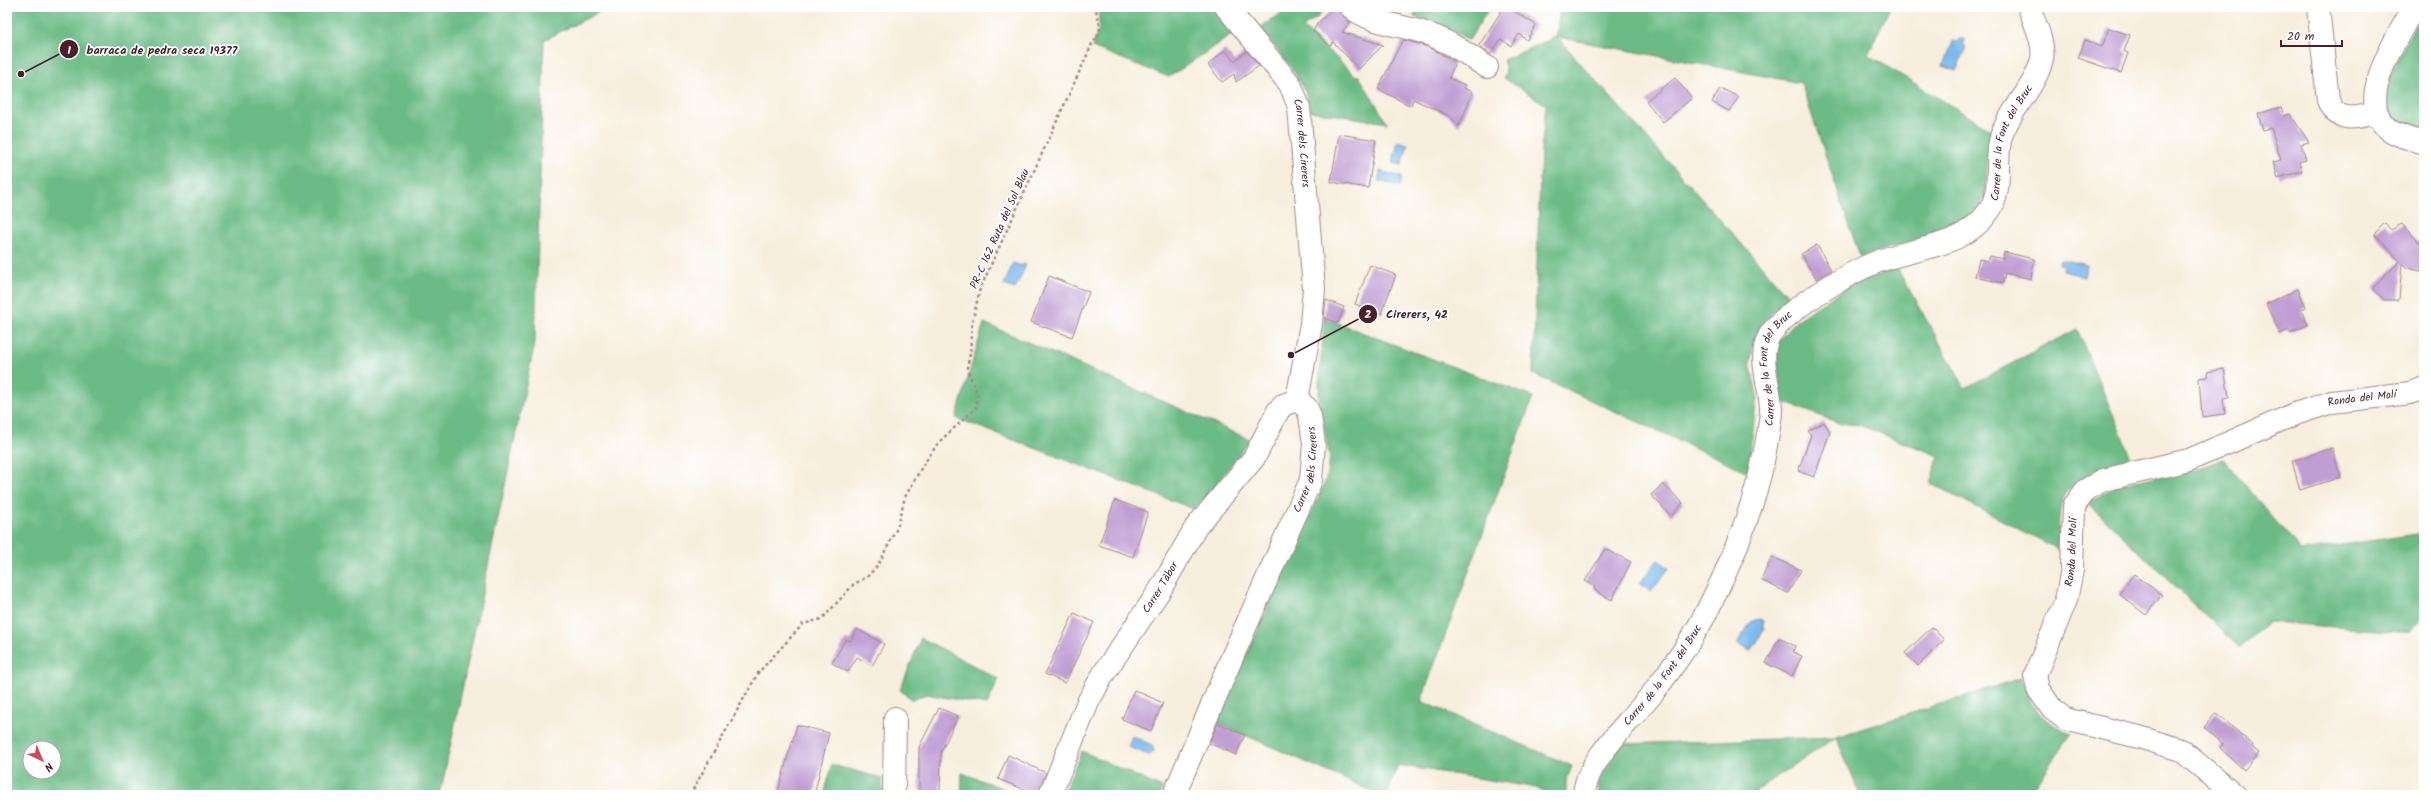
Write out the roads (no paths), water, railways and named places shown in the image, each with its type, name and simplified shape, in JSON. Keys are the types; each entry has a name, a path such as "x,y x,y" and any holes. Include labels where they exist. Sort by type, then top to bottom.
{"street":[{"name":"Carrer dels Cirerers","path":"1174,795 1233,655 1311,480 1314,444 1310,416 1307,408 1297,400 1311,324 1314,289 1299,107 1290,84 1226,7"},
{"path":"1351,7 1363,15 1429,34 1447,42 1487,67"},
{"name":"Carrer de la Font del Bruc","path":"1584,795 1594,763 1681,655 1708,610 1730,564 1761,468 1768,434 1771,409 1764,359 1769,337 1785,319 1808,300 1837,283 1875,262 1960,237 1980,223 1991,208 1997,186 1997,158 2003,130 2035,76 2042,58 2039,36 2029,7"},
{"path":"2318,7 2330,107 2344,117 2354,118 2376,112"},
{"path":"2414,7 2387,57 2379,78 2375,95 2376,112 2380,120 2392,132 2424,143"},
{"name":"Ronda del Molí","path":"2234,795 2181,750 2139,737 2065,719 2052,709 2038,689 2035,675 2066,600 2072,570 2074,506 2086,490 2103,480 2189,460 2295,414 2332,402 2410,393 2424,388"},
{"name":"Carrer Tàbor","path":"1050,795 1088,702 1119,648 1160,590 1196,526 1254,458 1278,411 1283,405 1297,400"},
{"path":"894,795 895,718"}],"water":[{"path":"1959,39 1964,39 1964,45 1966,47 1956,71 1943,66 1953,41 1957,42"},
{"path":"1398,141 1408,144 1402,165 1393,163"},
{"path":"1380,171 1402,177 1400,186 1378,181"},
{"path":"2061,259 2087,265 2084,276 2062,271 2063,265 2059,264"},
{"path":"1013,263 1022,266 1023,264 1026,265 1015,289 1004,285"},
{"path":"1658,560 1669,568 1651,592 1640,583"},
{"path":"1760,619 1764,622 1762,627 1765,628 1750,651 1737,643 1752,621"},
{"path":"1132,736 1152,745 1154,752 1149,755 1128,747"}],"place":[{"name":"barraca de pedra seca 19377","path":"21,74"},
{"name":"Cirerers, 42","path":"1291,355"}]}
